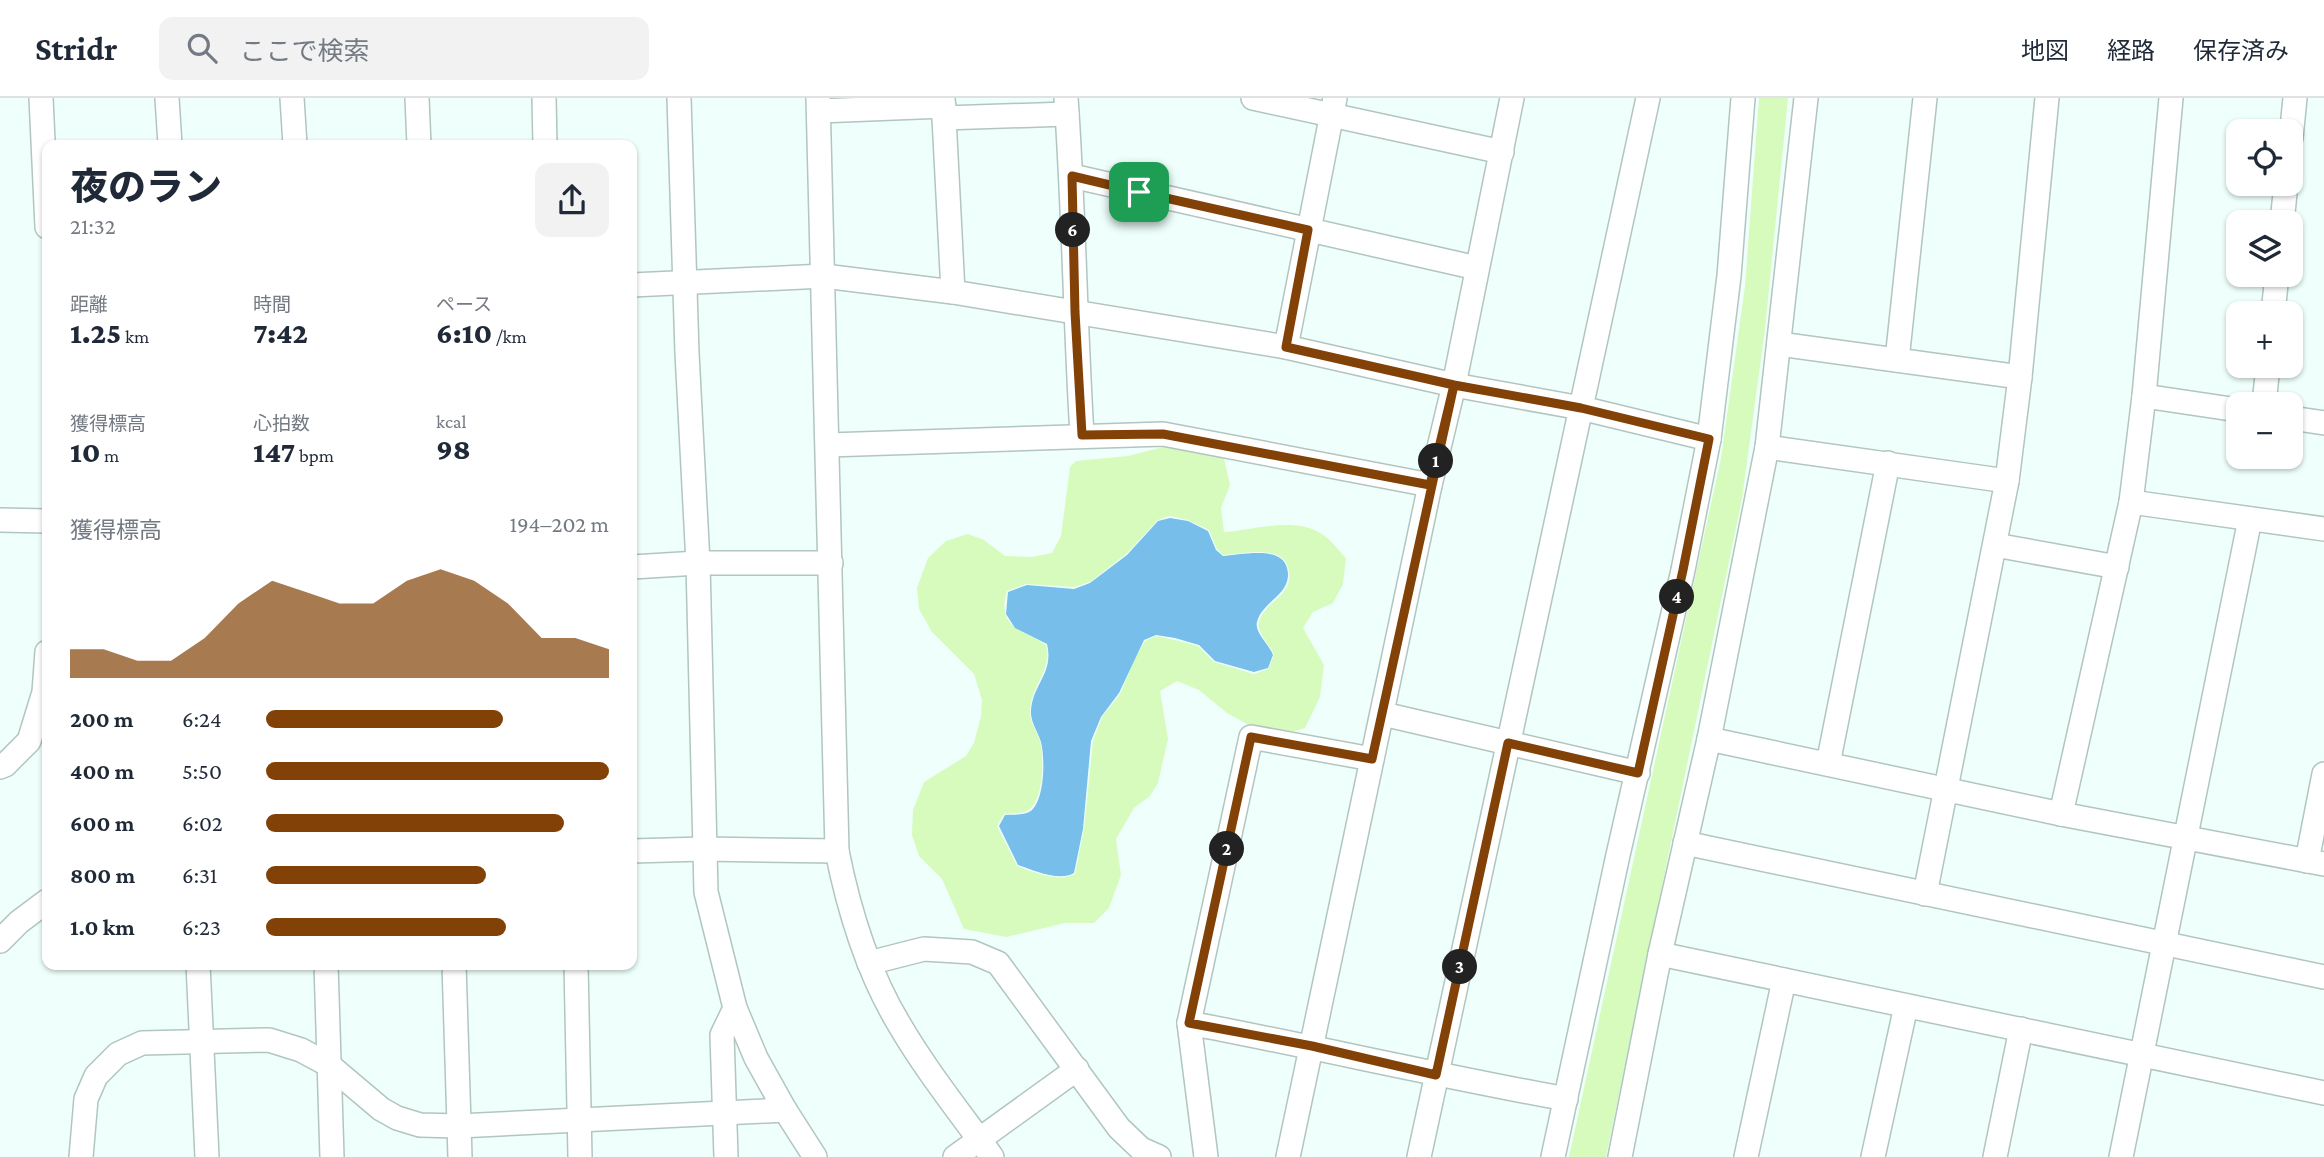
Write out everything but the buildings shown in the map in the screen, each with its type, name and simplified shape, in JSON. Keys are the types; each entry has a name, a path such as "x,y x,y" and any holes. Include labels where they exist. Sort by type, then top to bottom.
{"street":[{"path":"41,98 43,140"},
{"path":"167,98 170,140"},
{"path":"292,98 295,140"},
{"path":"417,98 419,140"},
{"path":"544,98 545,140"},
{"path":"679,98 684,284 698,563 706,892 735,1008 756,1058 815,1157"},
{"path":"1253,98 1334,106 1502,152"},
{"path":"1289,1157 1430,485 1454,385 1512,98"},
{"path":"1419,1157 1648,98"},
{"path":"1553,1157 1683,570 1709,439 1729,276 1743,98"},
{"path":"1620,1157 1660,954 1709,739 1768,447 1806,98"},
{"path":"1897,360 1925,98"},
{"path":"1925,894 2007,481 2020,377 2047,98"},
{"path":"2060,814 2131,502 2144,396 2171,98"},
{"path":"2293,119 2295,98"},
{"path":"986,1148 899,1024 869,963 846,896 837,852 819,105 944,108 1066,106 1072,176 1075,312 1082,435"},
{"path":"1286,347 1334,106"},
{"path":"944,108 953,292"},
{"path":"1072,176 1477,268"},
{"path":"637,285 824,276 953,292 1286,347 1454,385 1581,408 1709,439"},
{"path":"1779,344 2020,377"},
{"path":"2144,396 2226,408"},
{"path":"2303,420 2324,423"},
{"path":"828,444 1163,434 1430,485"},
{"path":"1768,447 2007,481"},
{"path":"1828,764 1888,463"},
{"path":"2131,502 2324,529"},
{"path":"2121,1157 2250,519"},
{"path":"0,520 42,522"},
{"path":"1995,545 2117,566"},
{"path":"637,567 698,563 831,562"},
{"path":"0,767 29,741 42,699"},
{"path":"1383,714 1638,773"},
{"path":"1206,1157 1189,1023 1251,737 1372,759"},
{"path":"1709,739 2060,814 2316,862 2324,774"},
{"path":"1685,843 2324,977"},
{"path":"637,851 704,849 837,852"},
{"path":"0,941 42,905"},
{"path":"869,963 924,948 972,952 998,963 1119,1128 1141,1149 1158,1157"},
{"path":"1660,954 2324,1093"},
{"path":"198,970 207,1157"},
{"path":"326,970 332,1157"},
{"path":"454,970 460,1157"},
{"path":"576,970 580,1157"},
{"path":"1746,1157 1784,980"},
{"path":"1873,1157 1906,1006"},
{"path":"726,1157 722,1035 735,1008"},
{"path":"1189,1023 1312,1046 1436,1075 1566,1099"},
{"path":"1995,1157 2021,1029"},
{"path":"81,1157 86,1099 96,1076 118,1054 142,1043 269,1040 301,1050 329,1065 380,1109 420,1125 458,1126 785,1110"},
{"path":"955,1157 986,1148 1077,1069"}],"green space":[{"path":"1759,98 1788,98 1765,329 1742,499 1606,1157 1569,1157 1721,458 1745,286"},
{"path":"1196,443 1223,454 1230,485 1221,508 1224,532 1300,526 1322,534 1346,558 1343,584 1333,603 1313,612 1303,628 1324,665 1320,697 1305,728 1284,734 1251,726 1227,713 1199,690 1177,681 1160,691 1168,739 1158,783 1150,796 1134,808 1116,839 1121,875 1109,908 1094,923 1065,923 1006,937 964,929 942,879 919,856 912,835 913,810 924,782 966,756 974,743 982,700 974,674 932,632 919,609 917,588 928,558 946,541 968,534 984,540 1005,556 1032,557 1052,553 1061,536 1070,467 1076,461 1128,456","holes":["1170,516 1188,520 1209,530 1217,549 1223,555 1269,553 1284,560 1288,567 1286,588 1264,612 1259,622 1261,634 1274,655 1268,669 1254,674 1214,662 1198,646 1156,636 1145,641 1120,694 1102,717 1093,741 1084,829 1075,874 1054,877 1017,866 997,826 1004,814 1021,813 1030,809 1038,795 1042,776 1041,748 1030,711 1047,655 1046,645 1020,631 1008,620 1005,613 1007,591 1026,584 1074,587 1090,582 1126,554 1158,520"]}],"water":[{"path":"1170,518 1188,521 1208,531 1216,550 1223,556 1259,553 1277,556 1283,561 1288,570 1286,583 1261,612 1257,622 1258,630 1273,655 1268,668 1254,672 1215,661 1199,645 1175,638 1156,635 1144,640 1119,693 1101,717 1091,741 1083,829 1074,873 1054,876 1018,865 999,826 1005,815 1022,814 1032,810 1039,796 1043,777 1042,749 1031,711 1035,693 1046,671 1048,654 1047,644 1015,628 1006,614 1008,592 1027,585 1074,589 1090,583 1127,555 1158,521"}],"route":[{"path":"1139,192 1072,176 1075,312 1082,435 1163,434 1430,485 1454,385 1581,408 1709,439 1638,773 1508,743 1436,1075 1312,1046 1189,1023 1251,737 1372,759 1454,385 1286,347 1308,230 1139,192"}]}
